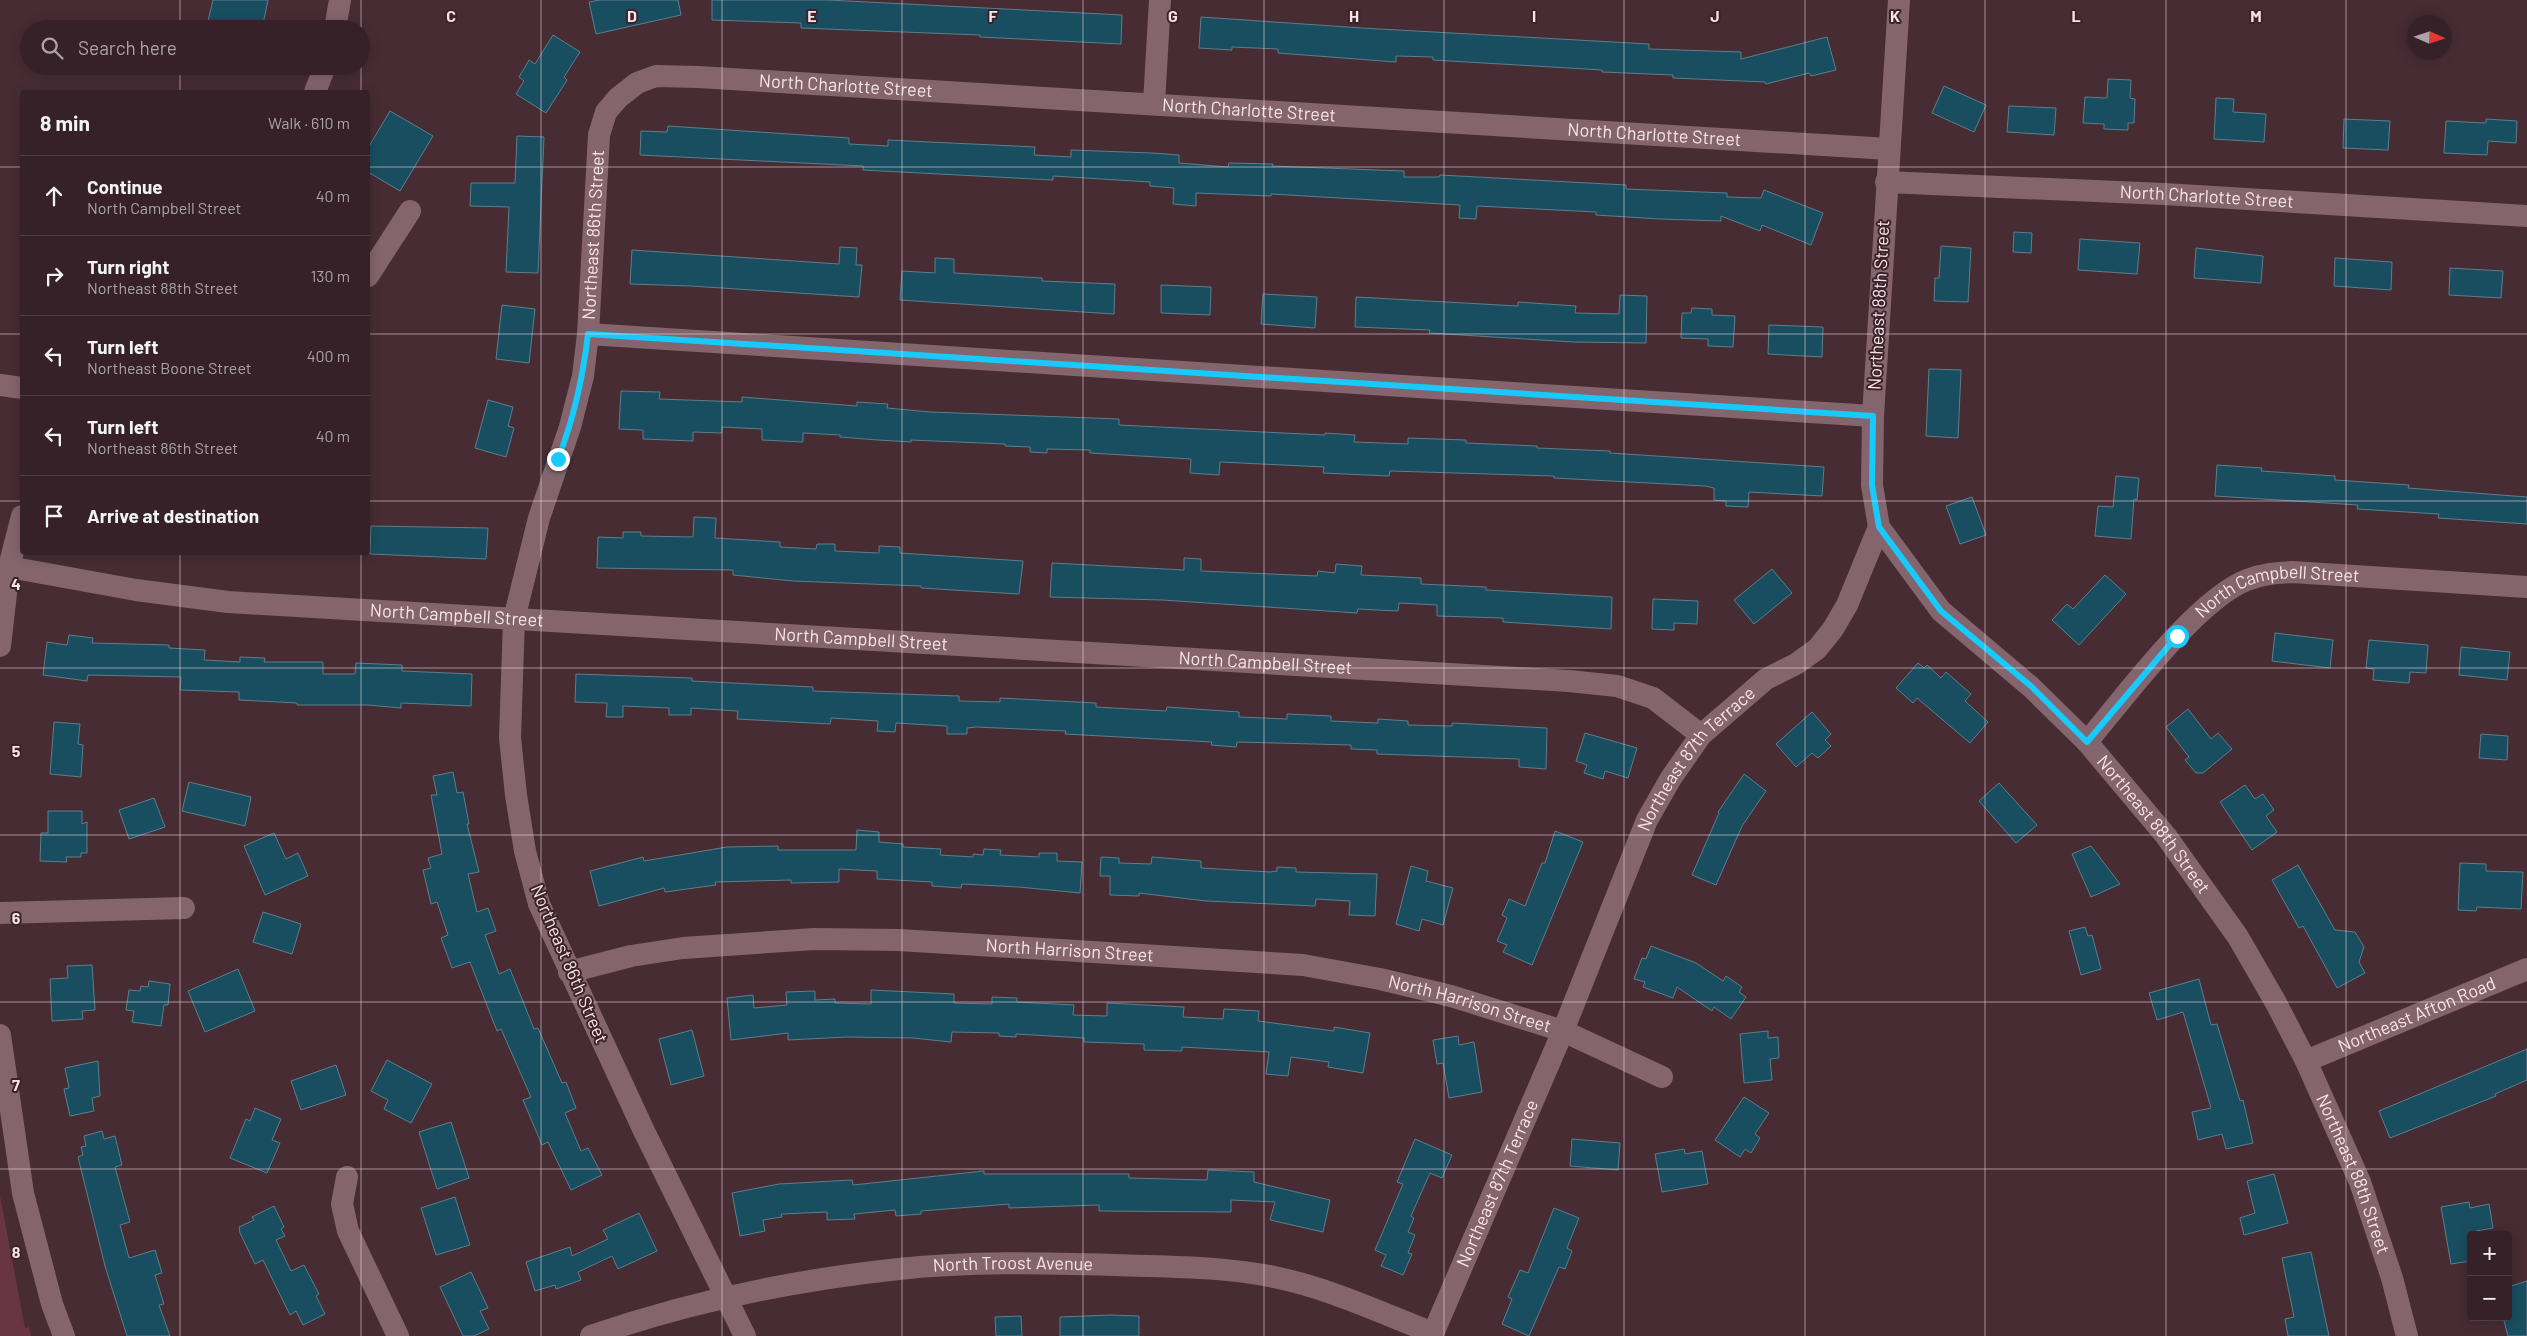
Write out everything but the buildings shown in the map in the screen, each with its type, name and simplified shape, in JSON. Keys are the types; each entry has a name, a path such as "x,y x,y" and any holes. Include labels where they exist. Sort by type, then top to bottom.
{"street":[{"path":"337,20 340,0"},
{"path":"1154,103 1160,0"},
{"name":"Northeast 88th Street","path":"1899,0 1888,149 1873,416 1872,485 1879,527 1941,611 2032,687 2087,742 2166,836 2238,937 2276,1003 2306,1061 2360,1182 2392,1278 2407,1336"},
{"path":"316,90 322,75"},
{"name":"North Charlotte Street","path":"618,98 637,83 656,76 1154,103 1888,149"},
{"name":"Northeast 86th Street","path":"618,98 606,112 599,135 588,334 583,376 570,428 539,518 514,619 510,738 520,823 525,851 539,904 644,1131 745,1336"},
{"name":"North Charlotte Street","path":"1886,182 2174,195 2527,216"},
{"path":"370,273 410,211"},
{"path":"588,334 1873,416"},
{"path":"0,384 20,388"},
{"path":"0,646 9,567 20,524"},
{"name":"Northeast 87th Terrace","path":"1432,1335 1563,1031 1647,820 1671,778 1701,735 1766,679 1796,664 1817,649 1833,629 1847,606 1879,527"},
{"name":"North Campbell Street","path":"9,567 136,590 228,602 1569,681 1617,686 1654,698 1701,735"},
{"name":"North Campbell Street","path":"2087,742 2177,636 2214,601 2245,580 2269,573 2292,572 2527,587"},
{"path":"0,913 184,908"},
{"name":"North Harrison Street","path":"569,972 631,956 683,948 814,939 899,940 1253,960 1303,965 1380,979 1451,996 1563,1031"},
{"name":"Northeast Afton Road","path":"2306,1061 2527,969"},
{"path":"1563,1031 1662,1077"},
{"path":"0,1035 23,1193 52,1304 64,1336"},
{"path":"347,1177 342,1204 348,1231 398,1336"},
{"name":"North Troost Avenue","path":"591,1336 644,1318 726,1298 818,1281 899,1269 1044,1263 1194,1268 1274,1277 1318,1289 1432,1335"}],"shaded area":[{"path":"0,1196 25,1328 29,1327 31,1336 0,1336"}],"route":[{"path":"558,459 570,428 583,376 588,334 1873,416 1872,485 1879,527 1941,611 2032,687 2087,742 2177,636"}]}
